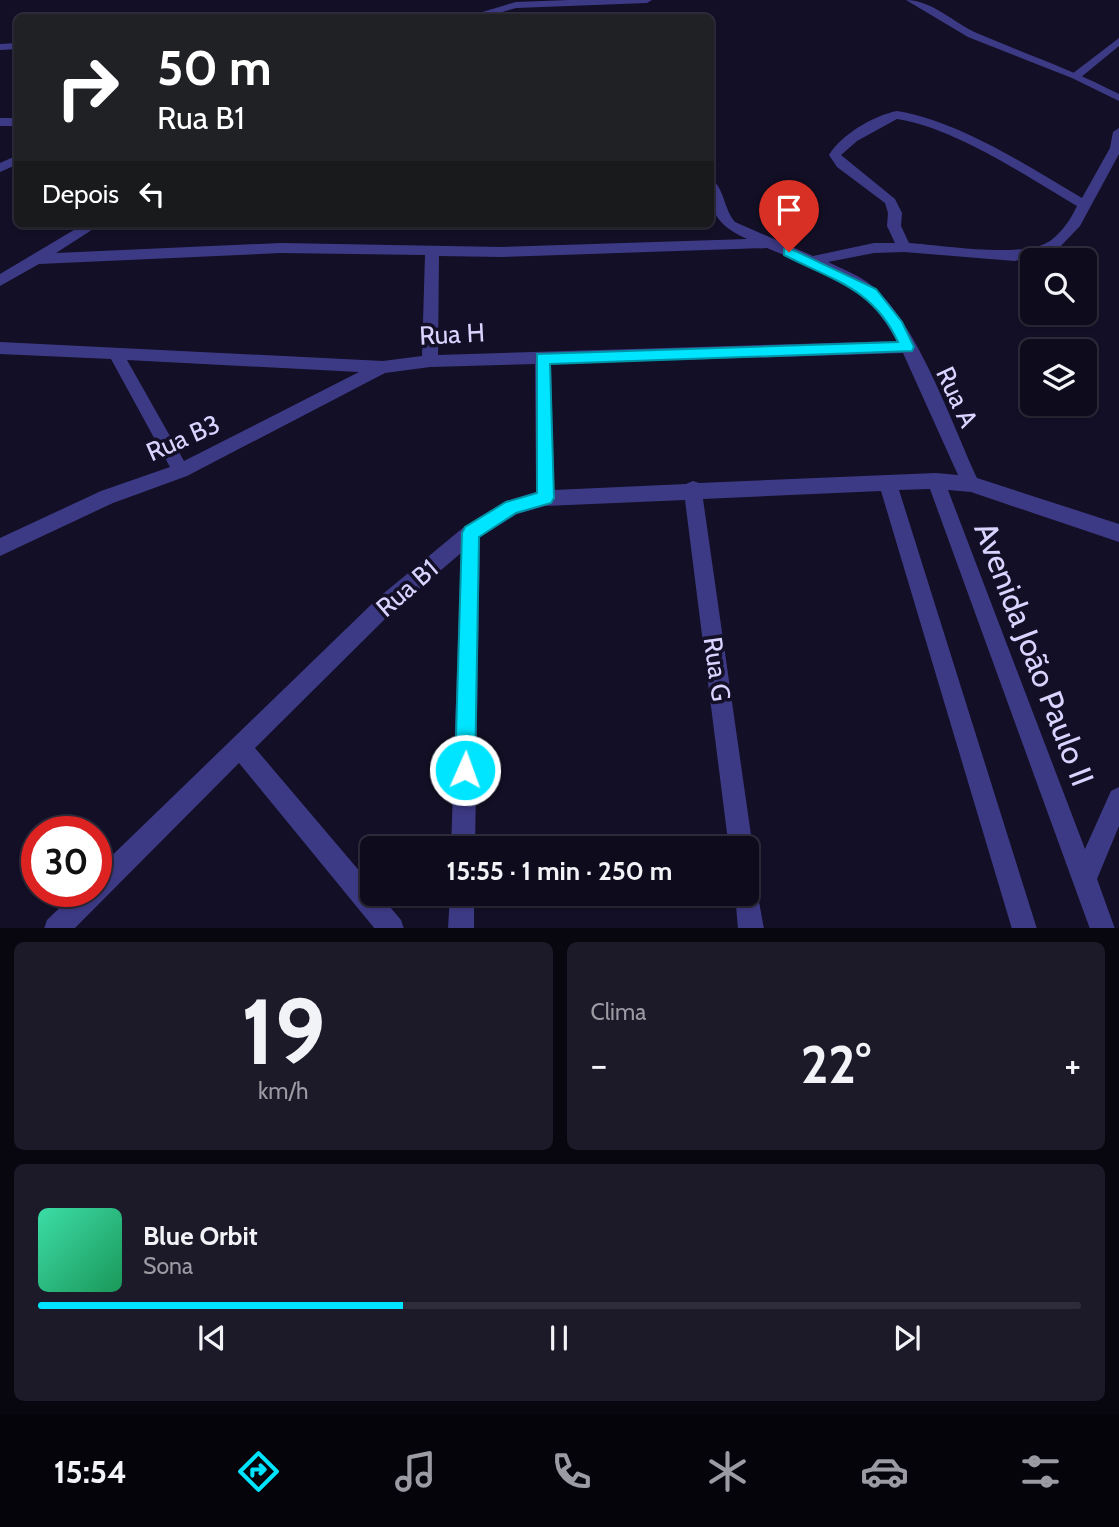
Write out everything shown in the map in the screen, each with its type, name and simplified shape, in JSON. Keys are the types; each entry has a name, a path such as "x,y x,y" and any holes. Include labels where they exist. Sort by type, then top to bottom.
{"street":[{"path":"911,0 972,35 1076,76 1119,98"},
{"path":"482,14 516,5 647,3"},
{"path":"516,5 517,14"},
{"path":"1076,76 1119,41"},
{"path":"904,247 894,226 895,219 889,199 877,186 838,160 835,155 853,138 890,117 906,115 932,124 1030,173 1085,205"},
{"path":"807,261 825,261 874,248 904,247 990,256 1031,253 1054,245 1075,223 1116,148 1119,132"},
{"name":"Rua A","path":"714,193 723,217 730,225 871,293 897,325 971,484"},
{"path":"0,281 87,228"},
{"path":"36,259 281,248 432,253 770,243"},
{"path":"430,361 432,253"},
{"name":"Rua H","path":"0,348 383,367 430,361 907,347"},
{"path":"117,355 181,471"},
{"path":"542,358 545,498"},
{"name":"Rua B3","path":"0,547 107,497 181,471 383,367"},
{"name":"Rua B1","path":"112,872 385,605 471,533 512,507 545,498 693,489 936,481 971,484 1119,533"},
{"name":"Avenida João Paulo II","path":"936,481 1103,928"},
{"path":"888,484 1024,928"},
{"name":"Rua G","path":"693,489 739,836"},
{"path":"463,836 471,533"},
{"path":"239,746 391,928"},
{"path":"1085,878 1119,799"},
{"path":"461,906 461,928"},
{"path":"748,906 751,928"},
{"name":"Rua B1","path":"56,928 77,907"}],"route":[{"path":"465,770 471,533 512,507 545,498 542,358 907,347 897,325 871,293 852,281 789,252"}]}
